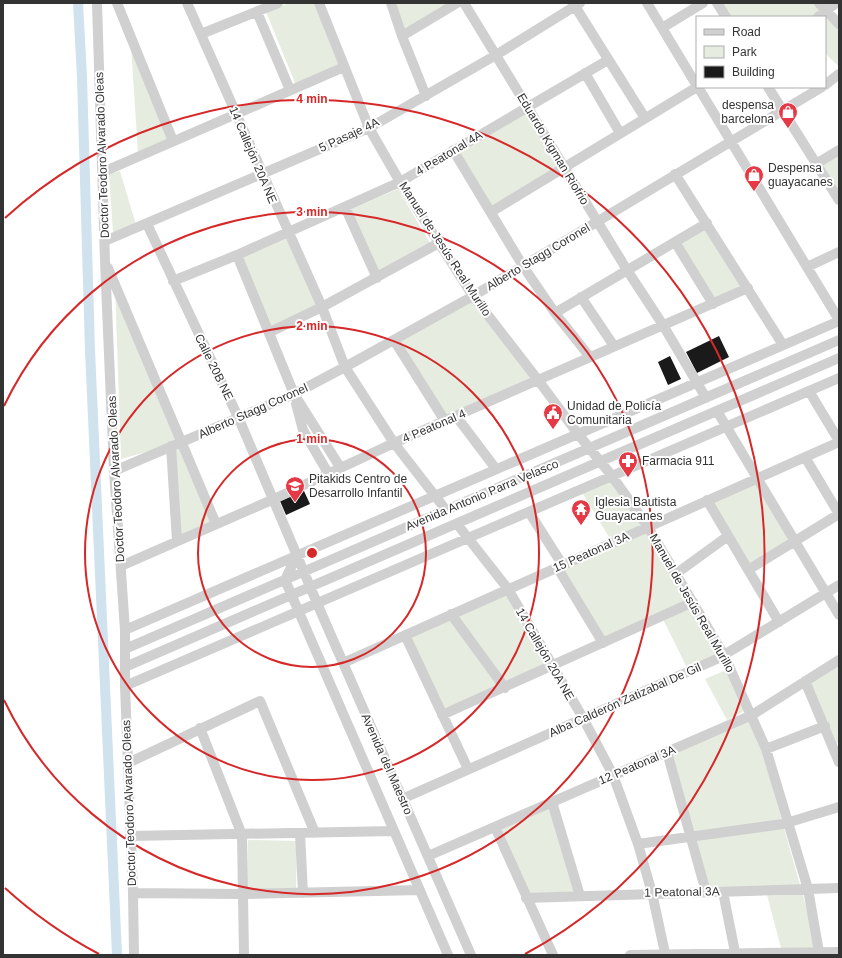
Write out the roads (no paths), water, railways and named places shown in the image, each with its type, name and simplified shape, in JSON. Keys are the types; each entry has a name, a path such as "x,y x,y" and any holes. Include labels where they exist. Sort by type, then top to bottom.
{"street":[{"name":"Doctor Teodoro Alvarado Oleas","path":"97,3 105,261 114,471 125,630 125,686 134,955"},
{"path":"117,3 173,141"},
{"name":"14 Callejón 20A NE","path":"187,3 287,233 322,307 345,367 394,443 446,510"},
{"path":"200,34 278,3"},
{"name":"Manuel de Jesús Real Murillo","path":"318,3 369,128 400,182 473,296 578,434 612,476 648,527 677,573 724,655 766,749 808,889 819,952"},
{"path":"391,3 402,36 426,96"},
{"path":"402,36 457,3"},
{"name":"Eduardo Kigman Riofrio","path":"464,3 627,270 663,325 706,398"},
{"path":"647,3 696,85"},
{"path":"662,28 703,3"},
{"path":"717,3 725,16"},
{"path":"819,3 839,24"},
{"path":"820,16 836,3"},
{"path":"576,4 608,60 645,118"},
{"name":"5 Pasaje 4A","path":"105,241 369,128 496,55 576,4"},
{"path":"257,12 290,90"},
{"name":"4 Peatonal 4A","path":"173,281 237,255 400,182 608,60"},
{"path":"103,172 344,67"},
{"path":"585,74 620,133"},
{"path":"826,84 839,74"},
{"path":"490,212 696,88"},
{"path":"698,88 839,321"},
{"path":"769,88 839,200"},
{"name":"Alberto Stagg Coronel","path":"114,471 171,446 295,397 345,367 473,296 676,174 732,143 820,88"},
{"path":"453,150 522,266 555,313 590,357"},
{"path":"816,164 839,150"},
{"path":"676,174 783,345"},
{"path":"345,207 377,278"},
{"path":"555,313 707,223"},
{"name":"Calle 20B NE","path":"147,224 239,419 304,572"},
{"path":"675,242 713,304"},
{"path":"270,332 322,307 439,243"},
{"path":"807,267 839,252"},
{"path":"237,255 270,332 295,397 340,467"},
{"path":"105,261 216,524"},
{"name":"4 Peatonal 4","path":"121,566 274,499 394,443 748,288"},
{"path":"581,298 614,346"},
{"name":"Avenida Antonio Parra Velasco","path":"125,630 839,321"},
{"path":"394,340 445,421"},
{"name":"Avenida Antonio Parra Velasco","path":"125,649 839,340"},
{"name":"Avenida Antonio Parra Velasco","path":"125,667 839,358"},
{"path":"125,686 839,378"},
{"path":"809,391 839,442"},
{"path":"295,397 296,407 303,430 328,473"},
{"path":"717,411 839,615"},
{"path":"456,416 496,469"},
{"name":"15 Peatonal 3A","path":"343,663 707,500 758,480 839,442"},
{"path":"171,446 176,541"},
{"path":"748,570 839,514 805,457"},
{"path":"707,500 779,622"},
{"path":"529,512 603,642"},
{"name":"14 Callejón 20A NE","path":"457,524 508,589 583,718 613,775 638,844 652,893 666,953"},
{"path":"677,573 728,536"},
{"path":"285,580 298,555"},
{"name":"Avenida del Maestro","path":"304,572 471,955"},
{"name":"Avenida del Maestro","path":"285,580 448,955"},
{"name":"Alba Calderón Zatizabal De Gil","path":"402,799 724,655 839,585"},
{"path":"442,715 552,667 603,642 693,602"},
{"path":"451,614 505,688"},
{"path":"405,635 468,770"},
{"name":"12 Peatonal 3A","path":"428,856 752,715 839,660"},
{"path":"805,681 825,726 836,744 839,762"},
{"path":"128,763 260,701 316,833"},
{"path":"766,749 825,726"},
{"path":"200,728 242,834 244,955"},
{"path":"667,752 706,892"},
{"path":"552,802 580,896"},
{"path":"638,844 789,822 839,808"},
{"path":"494,827 552,955"},
{"path":"130,836 394,831"},
{"path":"300,833 303,892"},
{"name":"1 Peatonal 3A","path":"526,898 839,888"},
{"path":"133,894 243,894 420,890"},
{"path":"723,892 735,952"},
{"path":"630,955 735,952 839,952"}],"waterway":[{"path":"78,3 82,77 90,350 117,955"}],"place":[{"name":"despensa barcelona","path":"788,129"},
{"name":"Despensa guayacanes","path":"754,192"},
{"name":"Unidad de Policía Comunitaria","path":"553,430"},
{"name":"Farmacia 911","path":"628,478"},
{"name":"Pitakids Centro de Desarrollo Infantil","path":"295,503"},
{"name":"Iglesia Bautista Guayacanes","path":"581,526"}]}
